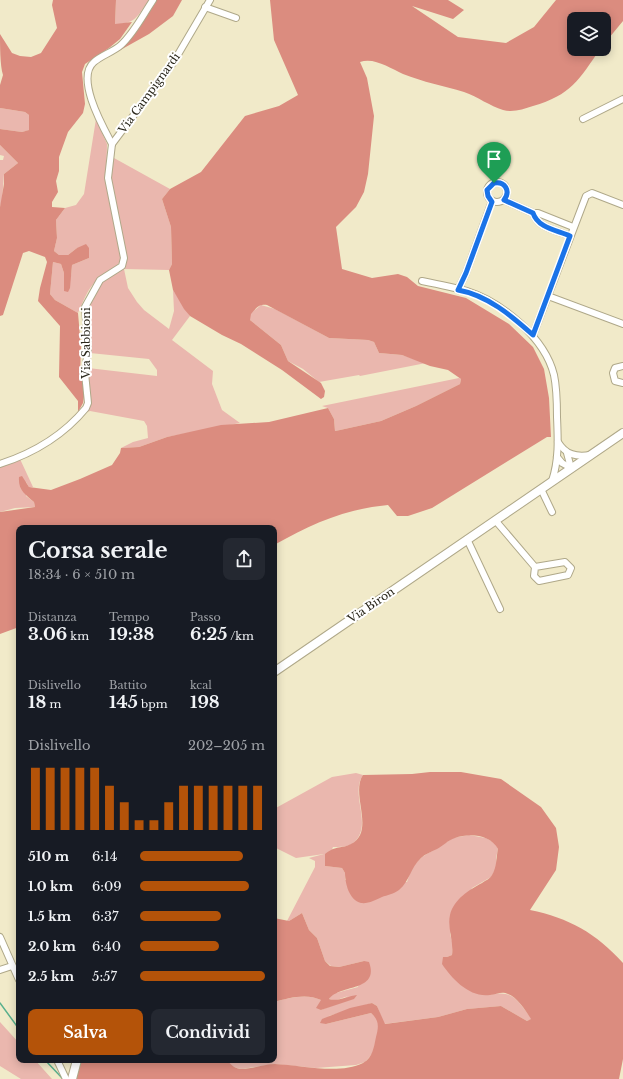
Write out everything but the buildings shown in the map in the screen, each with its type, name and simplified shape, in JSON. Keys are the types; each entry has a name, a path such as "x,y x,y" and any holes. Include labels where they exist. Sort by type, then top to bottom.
{"street":[{"path":"112,144 94,110 88,77 90,67 95,61 121,45 153,0"},
{"name":"Via Campignardi","path":"112,144 173,63 210,0"},
{"path":"205,7 236,18"},
{"path":"583,119 623,99"},
{"name":"Via Sabbioni","path":"0,464 28,453 52,440 86,408 88,403 85,373 88,348 85,307 100,280 122,266 124,258 108,178 112,144"},
{"path":"494,183 501,183 506,188 507,194 504,200 498,203 492,202 488,196 487,190 494,183"},
{"path":"533,335 583,201 589,194 623,205"},
{"path":"504,200 533,213 573,227"},
{"path":"458,290 466,273 492,202"},
{"path":"533,213 536,221 541,225 570,236"},
{"path":"422,281 477,296 496,306 516,319 533,335 543,350 554,373 557,397 558,442 557,457 552,481"},
{"path":"548,296 623,324"},
{"path":"623,359 622,366 614,370 613,376 615,381 623,383"},
{"name":"Via Biron","path":"277,670 623,433"},
{"path":"558,442 567,453 571,468"},
{"path":"567,453 580,456 590,455"},
{"path":"557,457 562,463 571,468"},
{"path":"540,489 552,512"},
{"path":"495,520 535,567 534,576 539,581 568,575 571,568 565,562 535,567"},
{"path":"467,539 500,609"},
{"path":"0,937 16,974"},
{"path":"0,970 12,966"},
{"path":"58,1063 70,1077 75,1063"}],"shaded area":[{"path":"53,0 116,0 115,24 132,22 120,39 85,64 82,72 85,104 83,113 68,132 59,157 59,171 56,181 58,192 52,202 52,207 65,208 56,220 57,238 54,251 59,255 68,255 77,248 86,244 89,248 89,258 72,265 70,288 68,292 64,291 64,273 61,264 53,262 50,294 55,300 78,313 81,348 80,374 85,390 83,403 78,412 78,401 59,377 60,326 38,301 47,262 45,257 29,251 23,253 3,315 0,316 0,207 4,184 4,174 18,163 0,145 0,129 22,132 29,130 29,115 25,112 0,108 0,85 3,75 0,34 12,53 20,56 31,57 41,53 57,28 52,5"},
{"path":"116,0 149,0 132,21 122,24 115,24"},
{"path":"153,0 182,0 173,16 149,34 90,67 121,45"},
{"path":"270,0 448,0 464,10 453,19 412,6 458,37 506,43 534,27 556,0 623,0 623,21 611,36 611,12 567,12 567,56 595,56 580,78 557,97 546,102 514,111 503,110 464,92 411,77 376,62 360,62 367,78 374,116 368,174 364,192 356,207 336,227 342,269 372,278 398,274 407,277 418,286 466,298 509,324 533,347 544,369 549,398 551,437 547,437 432,508 408,516 397,516 388,505 357,510 315,524 277,543 277,525 16,525 16,628 0,634 0,512 35,507 34,502 21,489 19,477 22,476 29,487 51,490 112,465 120,453 121,448 139,447 167,437 221,425 269,422 328,408 334,419 335,431 340,430 381,421 416,406 460,384 461,379 448,370 430,366 402,355 379,353 374,342 368,340 329,338 267,305 258,307 251,314 250,320 281,345 288,361 321,383 325,391 324,397 321,399 282,370 241,344 222,335 190,316 173,290 169,270 172,264 171,227 162,199 170,189 201,172 245,116 279,106 298,95 274,40"},
{"path":"0,108 25,112 29,115 30,130 22,132 0,129"},
{"path":"96,119 107,144 106,185 121,258 120,262 114,268 92,285 85,296 78,313 55,300 50,294 53,262 61,264 64,273 64,291 71,276 72,265 89,258 77,248 68,255 59,255 54,251 57,238 56,220 65,208 76,205 84,194"},
{"path":"0,145 18,163 4,174 2,201 0,207 0,160 3,160 4,156 0,155"},
{"path":"114,158 170,189 162,199 171,227 172,264 169,270 124,269 128,288 144,310 169,329 174,311 173,290 190,316 172,340 213,371 212,384 222,410 240,423 167,437 139,447 121,448 133,442 148,438 147,426 144,421 90,411 87,412 90,398 88,368 157,376 157,370 149,359 90,353 87,308 102,282 123,269 109,177"},
{"path":"261,305 275,309 329,338 368,340 374,342 379,353 402,355 426,363 360,376 319,382 303,369 288,361 281,345 250,320 250,314"},
{"path":"459,378 461,379 460,384 416,406 381,421 340,430 335,431 334,419 328,408 322,406"},
{"path":"20,459 33,487 29,487 26,482 26,496 34,502 35,507 15,508 0,512 0,466"},
{"path":"430,772 461,772 501,779 541,807 556,828 559,847 556,870 530,910 557,917 581,928 603,943 623,963 623,1059 619,1079 75,1079 80,1063 229,1063 237,1068 242,1069 275,1064 331,1069 353,1067 366,1061 372,1052 378,1026 374,1016 371,1013 326,1024 320,1023 322,1019 350,1008 372,1003 377,1006 385,1024 438,1017 467,1009 501,1006 527,1021 531,1019 515,998 506,993 490,995 475,994 456,981 442,964 443,957 452,955 449,920 452,909 458,900 489,878 494,872 498,849 490,840 473,835 461,836 452,839 421,858 414,866 406,883 399,890 372,902 366,903 357,901 348,891 345,873 342,868 325,866 325,854 332,849 351,844 358,838 362,830 359,792 363,775"},
{"path":"356,773 363,775 359,783 362,820 359,837 352,844 333,847 325,866 342,868 345,873 345,880 407,882 412,867 422,857 453,838 469,835 486,838 495,843 498,849 496,858 497,867 491,877 472,888 450,934 453,945 452,955 447,957 489,995 510,995 532,1019 527,1021 501,1006 467,1009 438,1017 384,1024 377,1006 372,1003 329,1016 326,1024 371,1013 378,1019 379,1027 373,1053 365,1062 356,1065 316,1068 274,1064 242,1069 232,1067 229,1063 277,1063 277,1001 298,997 310,997 321,1000 321,1010 348,996 334,1001 329,999 332,994 358,987 364,961 339,967 331,966 325,961 317,938 309,930 302,913 287,921 315,867 315,861 309,858 324,854 296,858 277,848 277,807 332,777"},
{"path":"302,913 309,930 317,938 325,961 330,966 339,967 364,961 369,962 371,972 369,978 364,983 334,994 329,999 339,999 357,995 354,999 321,1010 316,1008 321,1000 315,998 298,997 277,1001 277,919 289,921"},
{"path":"0,1022 16,1040 16,1063 38,1063 52,1079 21,1079 0,1066"}],"waterway":[{"path":"0,1003 16,1025"},
{"path":"48,1063 63,1079"}],"route":[{"path":"494,183 501,183 506,188 507,194 504,200 533,213 536,221 541,225 570,236 533,335 516,319 496,306 466,291 458,290 466,273 492,202 488,196 487,190 491,184 494,183"}]}
